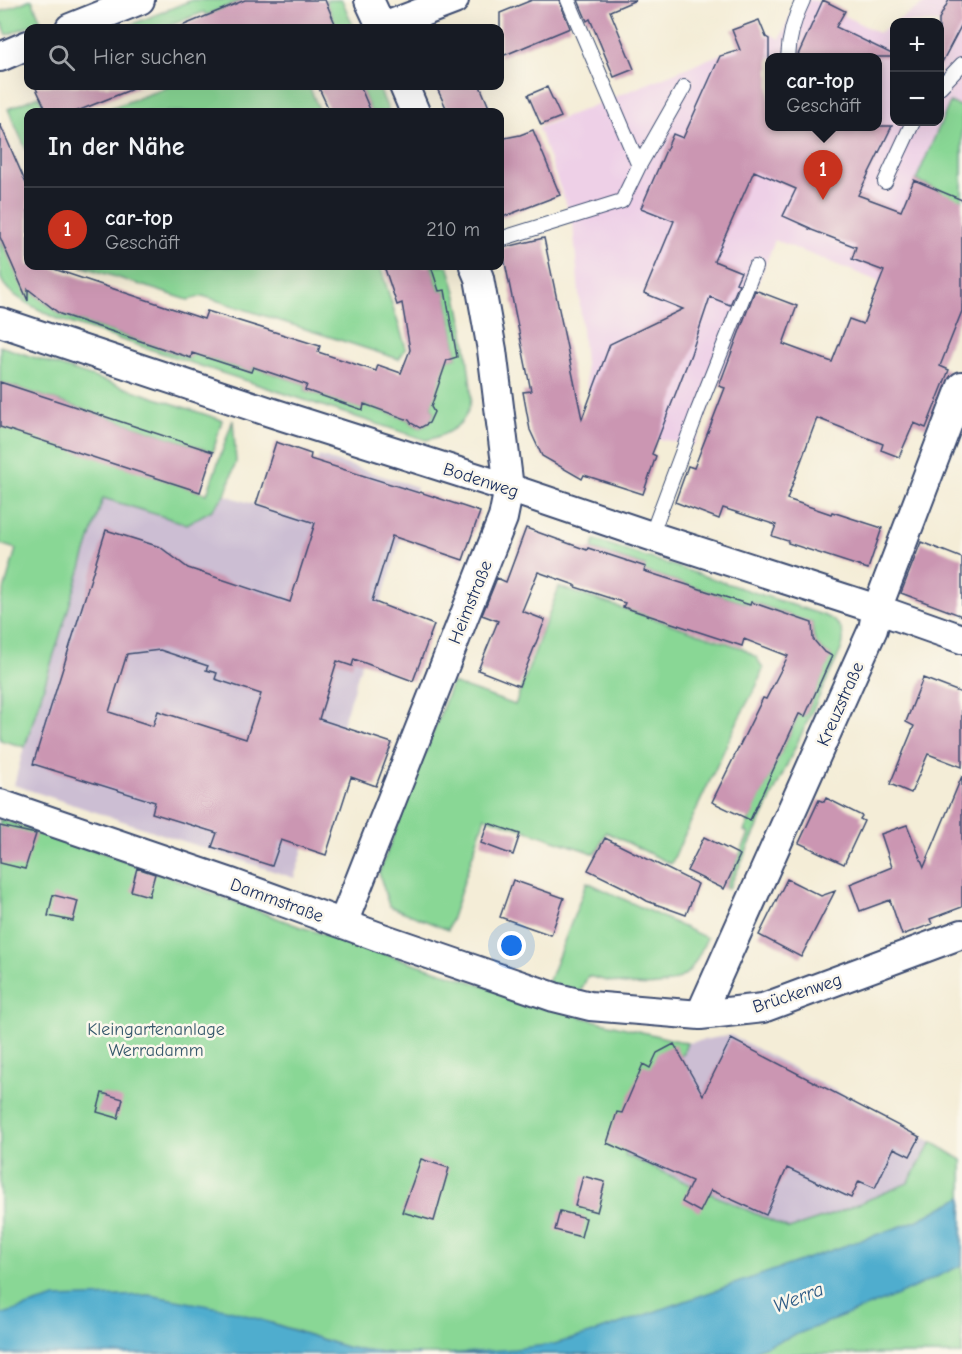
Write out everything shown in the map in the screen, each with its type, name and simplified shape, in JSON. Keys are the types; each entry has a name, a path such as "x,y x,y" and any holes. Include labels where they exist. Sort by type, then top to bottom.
{"street":[{"path":"80,24 140,0"},
{"path":"369,0 379,24"},
{"path":"391,24 454,0"},
{"path":"0,57 24,47"},
{"path":"406,90 413,108"},
{"name":"Heimstraße","path":"343,923 502,518 509,488 492,350 476,270"},
{"name":"Bodenweg","path":"0,322 877,609 962,639"},
{"name":"Kreuzstraße","path":"700,1015 873,629 877,609 962,386"},
{"name":"Dammstraße","path":"0,804 554,997"},
{"name":"Brückenweg","path":"554,997 590,1006 700,1015 763,1008 962,934"}],"lane":[{"path":"568,0 639,166"},
{"path":"788,53 796,14 803,0"},
{"path":"944,82 962,64"},
{"path":"504,238 622,201 684,87"},
{"path":"885,182 911,126"},
{"path":"651,536 755,267"}],"shaded area":[{"path":"797,0 815,0 878,33 890,26 890,126 944,126 944,18 901,18 930,0 962,0 962,165 910,294 775,240 694,445 618,432 587,388 573,223 538,128 770,34 780,39"},
{"path":"319,456 417,487 294,878 14,785 103,497 187,524 212,510 225,495 298,519"},
{"path":"731,1035 932,1142 908,1183 834,1214 789,1229 624,1155 666,1062 683,1054 687,1043"}],"green space":[{"path":"32,0 41,21 24,24 24,28 7,35 0,19 0,12"},
{"path":"192,0 242,0 206,15 204,12 173,24 133,24"},
{"path":"325,0 342,0 352,24 335,24"},
{"path":"160,90 311,90 318,108 111,108"},
{"path":"362,90 380,90 387,108 369,108"},
{"path":"39,96 44,108 24,108 24,145 8,109"},
{"path":"950,102 962,107 962,199 933,265 941,191 916,180 940,126 944,126 944,116"},
{"path":"0,237 21,283 60,314 190,358 192,353 251,372 253,367 307,385 305,390 362,409 364,404 409,420 420,428 429,423 434,412 431,407 443,361 457,357 445,291 439,291 432,270 449,270 463,325 471,390 468,411 462,421 450,431 426,440 58,319 26,303 11,292 1,279"},
{"path":"94,270 381,270 406,348 399,359 203,296 188,300"},
{"path":"0,346 222,420 213,452 0,382"},
{"path":"233,420 236,462 225,495 212,510 187,524 103,498 25,747 0,740 0,604 16,549 0,544 0,425 207,494"},
{"path":"595,540 823,615 841,628 843,644 841,650 729,888 725,887 749,834 744,831 799,714 805,716 831,656 816,643 812,623 752,602 750,605 644,571 645,566 592,549"},
{"path":"559,587 742,648 757,658 763,669 671,864 606,832 596,854 485,817 448,930 389,906 379,873 452,683 515,705"},
{"name":"Kleingartenanlage Werradamm","path":"0,819 116,857 298,926 585,1018 687,1043 683,1054 666,1062 625,1155 789,1229 834,1214 908,1183 932,1142 962,1160 962,1354 399,1354 349,1348 272,1323 0,1354"},
{"path":"587,882 707,938 690,970 680,978 668,983 641,986 588,976 579,994 548,983"}],"water":[{"name":"Werra","path":"962,1197 962,1265 898,1295 746,1354 449,1354 554,1344 590,1334 916,1221"},
{"path":"149,1295 230,1310 349,1348 399,1354 0,1354 0,1315 55,1298"}],"building":[{"path":"245,0 325,0 335,24 187,24"},
{"path":"532,0 559,0 570,28 504,55 504,24 500,24 500,13"},
{"path":"578,0 636,0 610,11 634,69 614,77 590,19 587,21"},
{"path":"823,0 845,11 836,27 890,53 890,57 882,57 882,53 799,53"},
{"path":"949,0 962,0 962,24 944,58 944,18 940,18"},
{"path":"759,20 769,39 769,53 765,53 765,131 882,131 882,126 892,126 858,195 901,211 914,180 962,200 962,311 940,366 949,370 926,428 914,423 899,457 881,450 883,444 817,418 787,499 882,528 868,569 772,536 776,525 723,508 719,519 675,502 688,466 694,468 725,388 719,386 755,290 797,306 783,344 832,362 849,319 863,324 884,271 852,259 856,247 809,229 783,216 796,189 754,171 714,261 741,272 736,283 739,284 730,305 710,297 691,354 652,454 656,456 643,494 584,475 582,479 542,456 530,430 523,392 531,391 504,258 504,248 544,238 582,419 610,344 683,309 644,293 674,221 641,208 673,134 683,138 720,56 740,50 732,30"},
{"path":"547,87 561,117 541,125 528,95"},
{"path":"37,90 130,90 85,108 45,108"},
{"path":"320,90 362,90 369,108 328,108"},
{"path":"438,90 482,90 489,108 446,108"},
{"path":"0,124 24,179 24,270 57,270 204,319 207,311 320,346 318,352 376,371 378,365 401,373 410,350 402,303 397,305 385,270 432,270 439,291 445,290 457,357 447,360 431,407 434,412 429,423 420,428 409,420 364,404 363,410 305,390 307,385 253,367 251,372 192,353 191,358 60,314 28,289 28,301 0,237"},
{"path":"533,130 560,195 504,216 504,138"},
{"path":"0,382 213,452 200,492 0,427"},
{"path":"276,442 311,454 310,459 480,512 463,560 392,536 372,601 434,625 413,681 354,659 352,666 337,661 319,719 392,743 376,786 351,777 326,855 281,840 272,866 212,847 217,833 152,813 155,802 33,764 106,530 160,547 188,568 290,602 315,523 256,504","holes":["160,650 208,666 206,670 217,673 215,679 261,694 246,739 158,711 153,726 109,712 127,654"]},
{"path":"526,528 587,550 588,548 646,567 644,571 750,605 751,602 812,623 813,639 823,651 832,656 805,716 799,714 750,820 712,802 763,698 766,699 788,656 744,639 742,646 623,607 625,603 538,572 522,611 545,620 519,686 478,670 498,621 482,615 497,578 506,582"},
{"path":"921,542 962,558 962,616 901,593"},
{"path":"923,678 962,693 962,767 928,754 911,793 890,784 914,726 906,722"},
{"path":"962,776 962,907 930,919 932,924 902,935 890,900 860,911 850,884 892,867 881,834 907,825 924,867"},
{"path":"826,798 862,816 860,819 864,821 844,864 799,843 819,800 824,802"},
{"path":"488,823 520,834 513,855 481,843"},
{"path":"0,826 36,834 25,869 0,863"},
{"path":"704,837 740,855 724,889 687,871"},
{"path":"605,838 698,884 686,915 647,901 588,870"},
{"path":"137,868 155,874 149,896 131,891"},
{"path":"787,879 821,896 835,891 801,957 759,935"},
{"path":"513,880 564,898 551,935 500,917"},
{"path":"53,895 78,901 73,921 48,916"},
{"path":"731,1039 920,1137 910,1156 894,1148 875,1188 859,1181 851,1198 787,1168 766,1215 711,1190 700,1212 682,1202 692,1181 607,1143 617,1112 622,1113 643,1064 650,1068 657,1053 674,1044 703,1095"},
{"path":"102,1093 123,1099 118,1118 97,1112"},
{"path":"421,1159 449,1168 434,1221 402,1212"},
{"path":"583,1176 605,1182 597,1212 575,1206"},
{"path":"560,1211 586,1218 581,1237 555,1230"}],"place":[{"name":"car-top","path":"823,200"}]}
